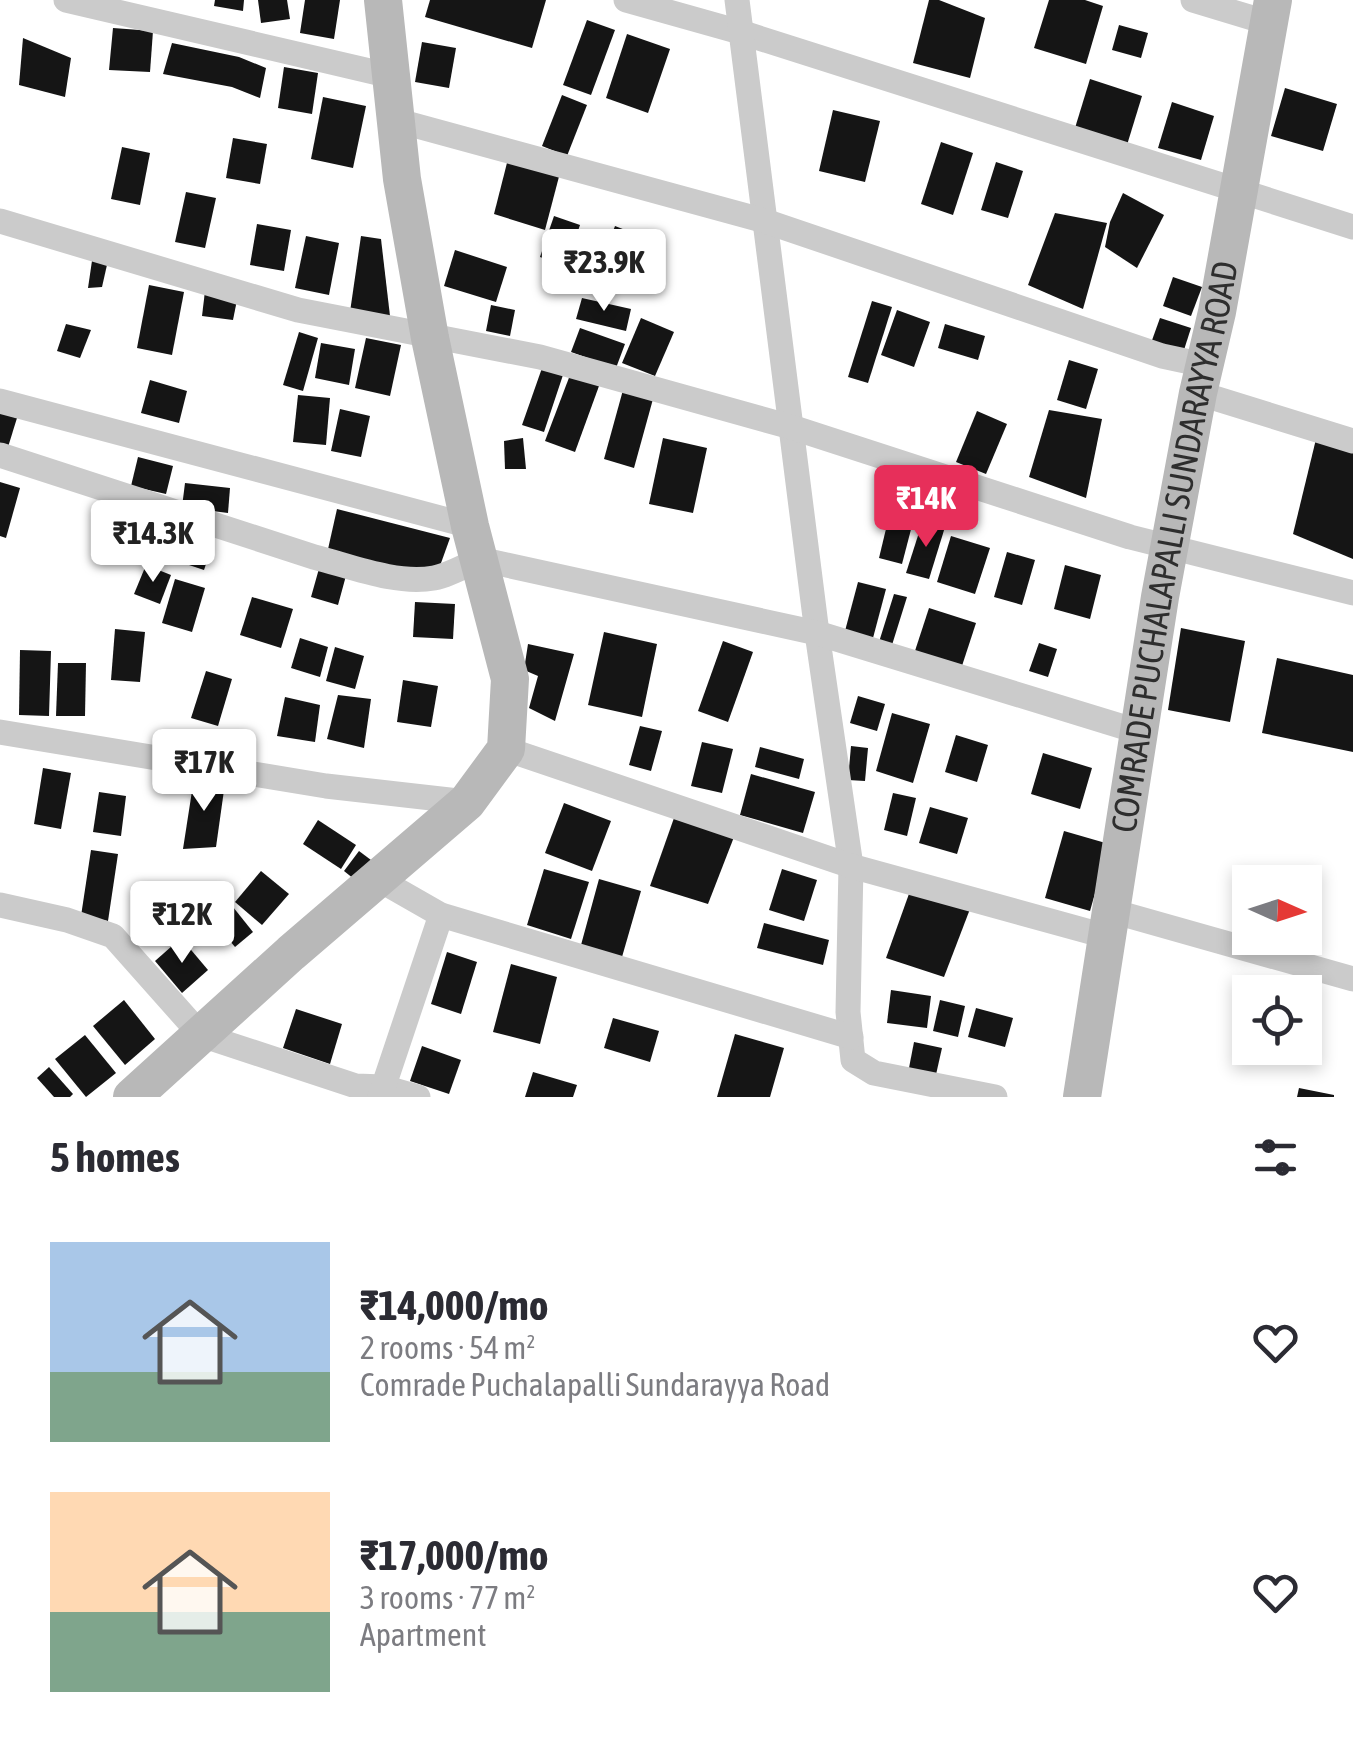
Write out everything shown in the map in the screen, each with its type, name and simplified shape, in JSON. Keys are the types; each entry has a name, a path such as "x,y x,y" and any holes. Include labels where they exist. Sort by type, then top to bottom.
{"street":[{"path":"66,0 391,76"},
{"path":"132,1097 468,802 506,749 510,679 474,543 430,338 402,179 383,0"},
{"path":"626,0 740,32 1353,228"},
{"path":"737,0 816,633 850,866 848,1012 853,1060 874,1074 995,1097"},
{"path":"1194,0 1271,12"},
{"name":"COMRADE PUCHALAPALLI SUNDARAYYA ROAD","path":"1082,1097 1170,546 1271,12"},
{"path":"396,120 765,221 1162,356 1201,379 1353,441"},
{"path":"0,221 298,310 540,357 790,427 1130,536 1353,593"},
{"path":"0,401 474,543 816,633 1140,732"},
{"path":"0,454 314,557 413,580 437,578 474,543"},
{"path":"0,732 326,786 468,802"},
{"path":"506,749 850,866 1353,979"},
{"path":"378,879 441,915 851,1037"},
{"path":"0,905 67,920 112,936 201,1035 356,1086 418,1097"},
{"path":"381,1092 441,915"}],"building":[{"path":"215,0 244,0 243,11 214,6"},
{"path":"258,0 287,0 290,19 261,23"},
{"path":"305,0 340,0 334,39 300,33"},
{"path":"430,0 546,0 532,48 425,17"},
{"path":"929,0 939,0 985,18 970,78 913,63"},
{"path":"1049,0 1085,0 1103,6 1086,64 1034,48"},
{"path":"587,20 615,30 591,95 563,85"},
{"path":"1119,25 1148,33 1141,58 1112,50"},
{"path":"113,28 153,31 150,72 109,70"},
{"path":"627,34 670,49 648,113 606,98"},
{"path":"23,38 71,58 65,97 19,85"},
{"path":"422,42 456,48 449,88 415,82"},
{"path":"172,43 239,57 266,68 260,98 232,87 163,74"},
{"path":"284,67 318,73 312,114 278,108"},
{"path":"1090,79 1142,96 1127,145 1075,128"},
{"path":"1285,88 1337,104 1323,151 1271,136"},
{"path":"562,95 587,105 567,156 542,146"},
{"path":"323,97 366,106 353,168 311,159"},
{"path":"1172,102 1214,116 1201,160 1158,148"},
{"path":"833,110 880,121 865,182 819,171"},
{"path":"233,138 267,144 260,184 226,178"},
{"path":"941,142 973,153 953,215 921,204"},
{"path":"122,147 150,153 140,205 111,199"},
{"path":"509,155 561,169 545,230 494,214"},
{"path":"996,162 1023,171 1008,218 981,210"},
{"path":"186,192 216,198 205,248 175,242"},
{"path":"1123,193 1164,215 1137,268 1105,247 1110,222"},
{"path":"1055,213 1107,223 1083,309 1028,285"},
{"path":"554,216 580,225 566,266 540,257"},
{"path":"257,224 291,230 284,271 250,265"},
{"path":"615,226 656,242 640,286 598,270"},
{"path":"306,236 339,243 329,295 295,288"},
{"path":"361,236 381,239 390,316 350,312"},
{"path":"455,250 507,267 496,302 444,286"},
{"path":"93,254 109,256 102,287 88,288"},
{"path":"1173,277 1202,287 1191,316 1163,306"},
{"path":"149,285 184,292 172,355 137,348"},
{"path":"205,291 237,300 233,320 202,316"},
{"path":"582,298 631,309 626,331 576,319"},
{"path":"872,301 892,307 868,383 848,377"},
{"path":"491,305 515,310 510,336 486,331"},
{"path":"897,310 930,322 914,367 881,355"},
{"path":"641,318 674,332 655,376 622,363"},
{"path":"1160,318 1191,328 1183,353 1151,343"},
{"path":"66,324 91,330 80,358 57,351"},
{"path":"945,324 985,336 978,360 938,348"},
{"path":"580,328 625,344 616,368 571,352"},
{"path":"299,332 318,338 303,391 283,385"},
{"path":"366,338 401,345 390,396 355,388"},
{"path":"321,343 355,349 349,385 315,378"},
{"path":"1069,360 1098,369 1086,409 1057,400"},
{"path":"542,368 563,375 544,432 522,425"},
{"path":"570,375 599,386 575,452 545,441"},
{"path":"150,380 187,391 179,423 141,413"},
{"path":"623,390 653,399 634,468 604,459"},
{"path":"298,395 330,398 326,445 293,442"},
{"path":"340,409 370,416 361,457 331,451"},
{"path":"1049,410 1102,419 1086,498 1029,477"},
{"path":"977,411 1007,424 986,474 956,462"},
{"path":"0,413 17,418 8,447 0,444"},
{"path":"1317,435 1353,448 1353,559 1293,534"},
{"path":"523,438 526,469 505,469 504,441"},
{"path":"663,438 707,448 693,513 649,504"},
{"path":"138,457 173,466 166,494 131,486"},
{"path":"0,482 20,488 6,538 0,536"},
{"path":"185,483 230,488 228,513 182,507"},
{"path":"891,508 915,514 902,564 879,558"},
{"path":"337,509 450,538 436,577 326,558"},
{"path":"923,520 945,527 929,579 906,573"},
{"path":"149,521 173,529 166,554 141,546"},
{"path":"951,536 990,548 975,594 937,582"},
{"path":"188,538 212,546 204,570 180,562"},
{"path":"1007,552 1035,560 1022,605 994,597"},
{"path":"146,565 171,575 160,604 134,594"},
{"path":"320,565 347,572 338,605 311,597"},
{"path":"1065,565 1101,575 1090,619 1054,609"},
{"path":"175,579 205,588 192,632 162,623"},
{"path":"858,582 886,589 873,638 845,631"},
{"path":"894,594 907,597 892,645 879,642"},
{"path":"252,597 293,609 281,648 240,635"},
{"path":"415,602 455,604 453,639 413,637"},
{"path":"929,608 976,623 960,672 913,657"},
{"path":"1181,628 1245,641 1230,722 1168,710"},
{"path":"115,629 145,632 140,682 111,680"},
{"path":"604,632 657,644 642,717 588,705"},
{"path":"300,638 328,647 320,677 291,668"},
{"path":"723,641 753,652 728,722 698,711"},
{"path":"1039,643 1057,649 1048,677 1029,671"},
{"path":"528,644 574,654 555,721 529,708 538,676 524,670"},
{"path":"335,647 364,656 355,689 326,681"},
{"path":"20,650 51,651 49,716 19,715"},
{"path":"1277,658 1353,675 1353,752 1262,733"},
{"path":"58,663 86,663 85,716 56,716"},
{"path":"206,671 232,679 218,726 191,718"},
{"path":"403,680 438,686 431,727 397,722"},
{"path":"338,695 371,699 364,748 327,739"},
{"path":"858,696 885,704 877,731 850,723"},
{"path":"285,697 320,705 315,742 277,736"},
{"path":"892,713 930,724 913,783 876,771"},
{"path":"640,726 662,731 651,771 629,765"},
{"path":"956,735 988,745 977,782 945,772"},
{"path":"702,742 733,749 722,793 691,786"},
{"path":"851,746 868,748 865,781 848,780"},
{"path":"760,747 804,759 799,779 755,767"},
{"path":"1043,753 1092,768 1080,809 1031,794"},
{"path":"43,768 71,773 61,829 34,824"},
{"path":"751,774 815,792 803,833 740,815"},
{"path":"194,778 225,783 216,847 183,849"},
{"path":"99,792 126,796 121,836 93,832"},
{"path":"893,793 916,798 907,836 884,830"},
{"path":"564,803 611,821 592,871 545,853"},
{"path":"930,807 968,818 957,854 919,843"},
{"path":"674,818 734,837 708,904 650,886"},
{"path":"318,820 356,845 341,869 303,844"},
{"path":"1064,831 1109,844 1090,911 1045,898"},
{"path":"91,850 118,854 108,921 81,916"},
{"path":"359,851 379,866 364,887 344,871"},
{"path":"544,869 589,882 571,939 527,925"},
{"path":"782,869 817,880 804,921 769,910"},
{"path":"261,871 289,894 262,925 235,902"},
{"path":"599,879 641,891 622,957 581,945"},
{"path":"910,891 970,909 944,977 886,958"},
{"path":"233,907 253,932 235,947 214,922"},
{"path":"764,923 829,940 823,965 757,948"},
{"path":"181,938 208,970 182,993 155,961"},
{"path":"447,952 477,962 461,1014 431,1004"},
{"path":"511,964 557,977 540,1044 493,1032"},
{"path":"891,990 931,996 927,1028 887,1023"},
{"path":"124,1000 155,1039 125,1065 93,1026"},
{"path":"940,1000 965,1006 958,1037 933,1031"},
{"path":"976,1008 1013,1018 1005,1047 968,1037"},
{"path":"296,1009 342,1024 330,1064 283,1048"},
{"path":"613,1018 659,1031 650,1062 604,1048"},
{"path":"735,1034 784,1048 770,1097 717,1097"},
{"path":"85,1035 116,1073 86,1097 55,1059"},
{"path":"914,1042 942,1048 935,1079 908,1073"},
{"path":"422,1046 461,1060 449,1094 410,1081"},
{"path":"49,1067 73,1094 70,1097 54,1097 37,1078"},
{"path":"533,1072 577,1085 573,1097 525,1097"},
{"path":"1299,1088 1334,1095 1334,1097 1297,1097"}]}
